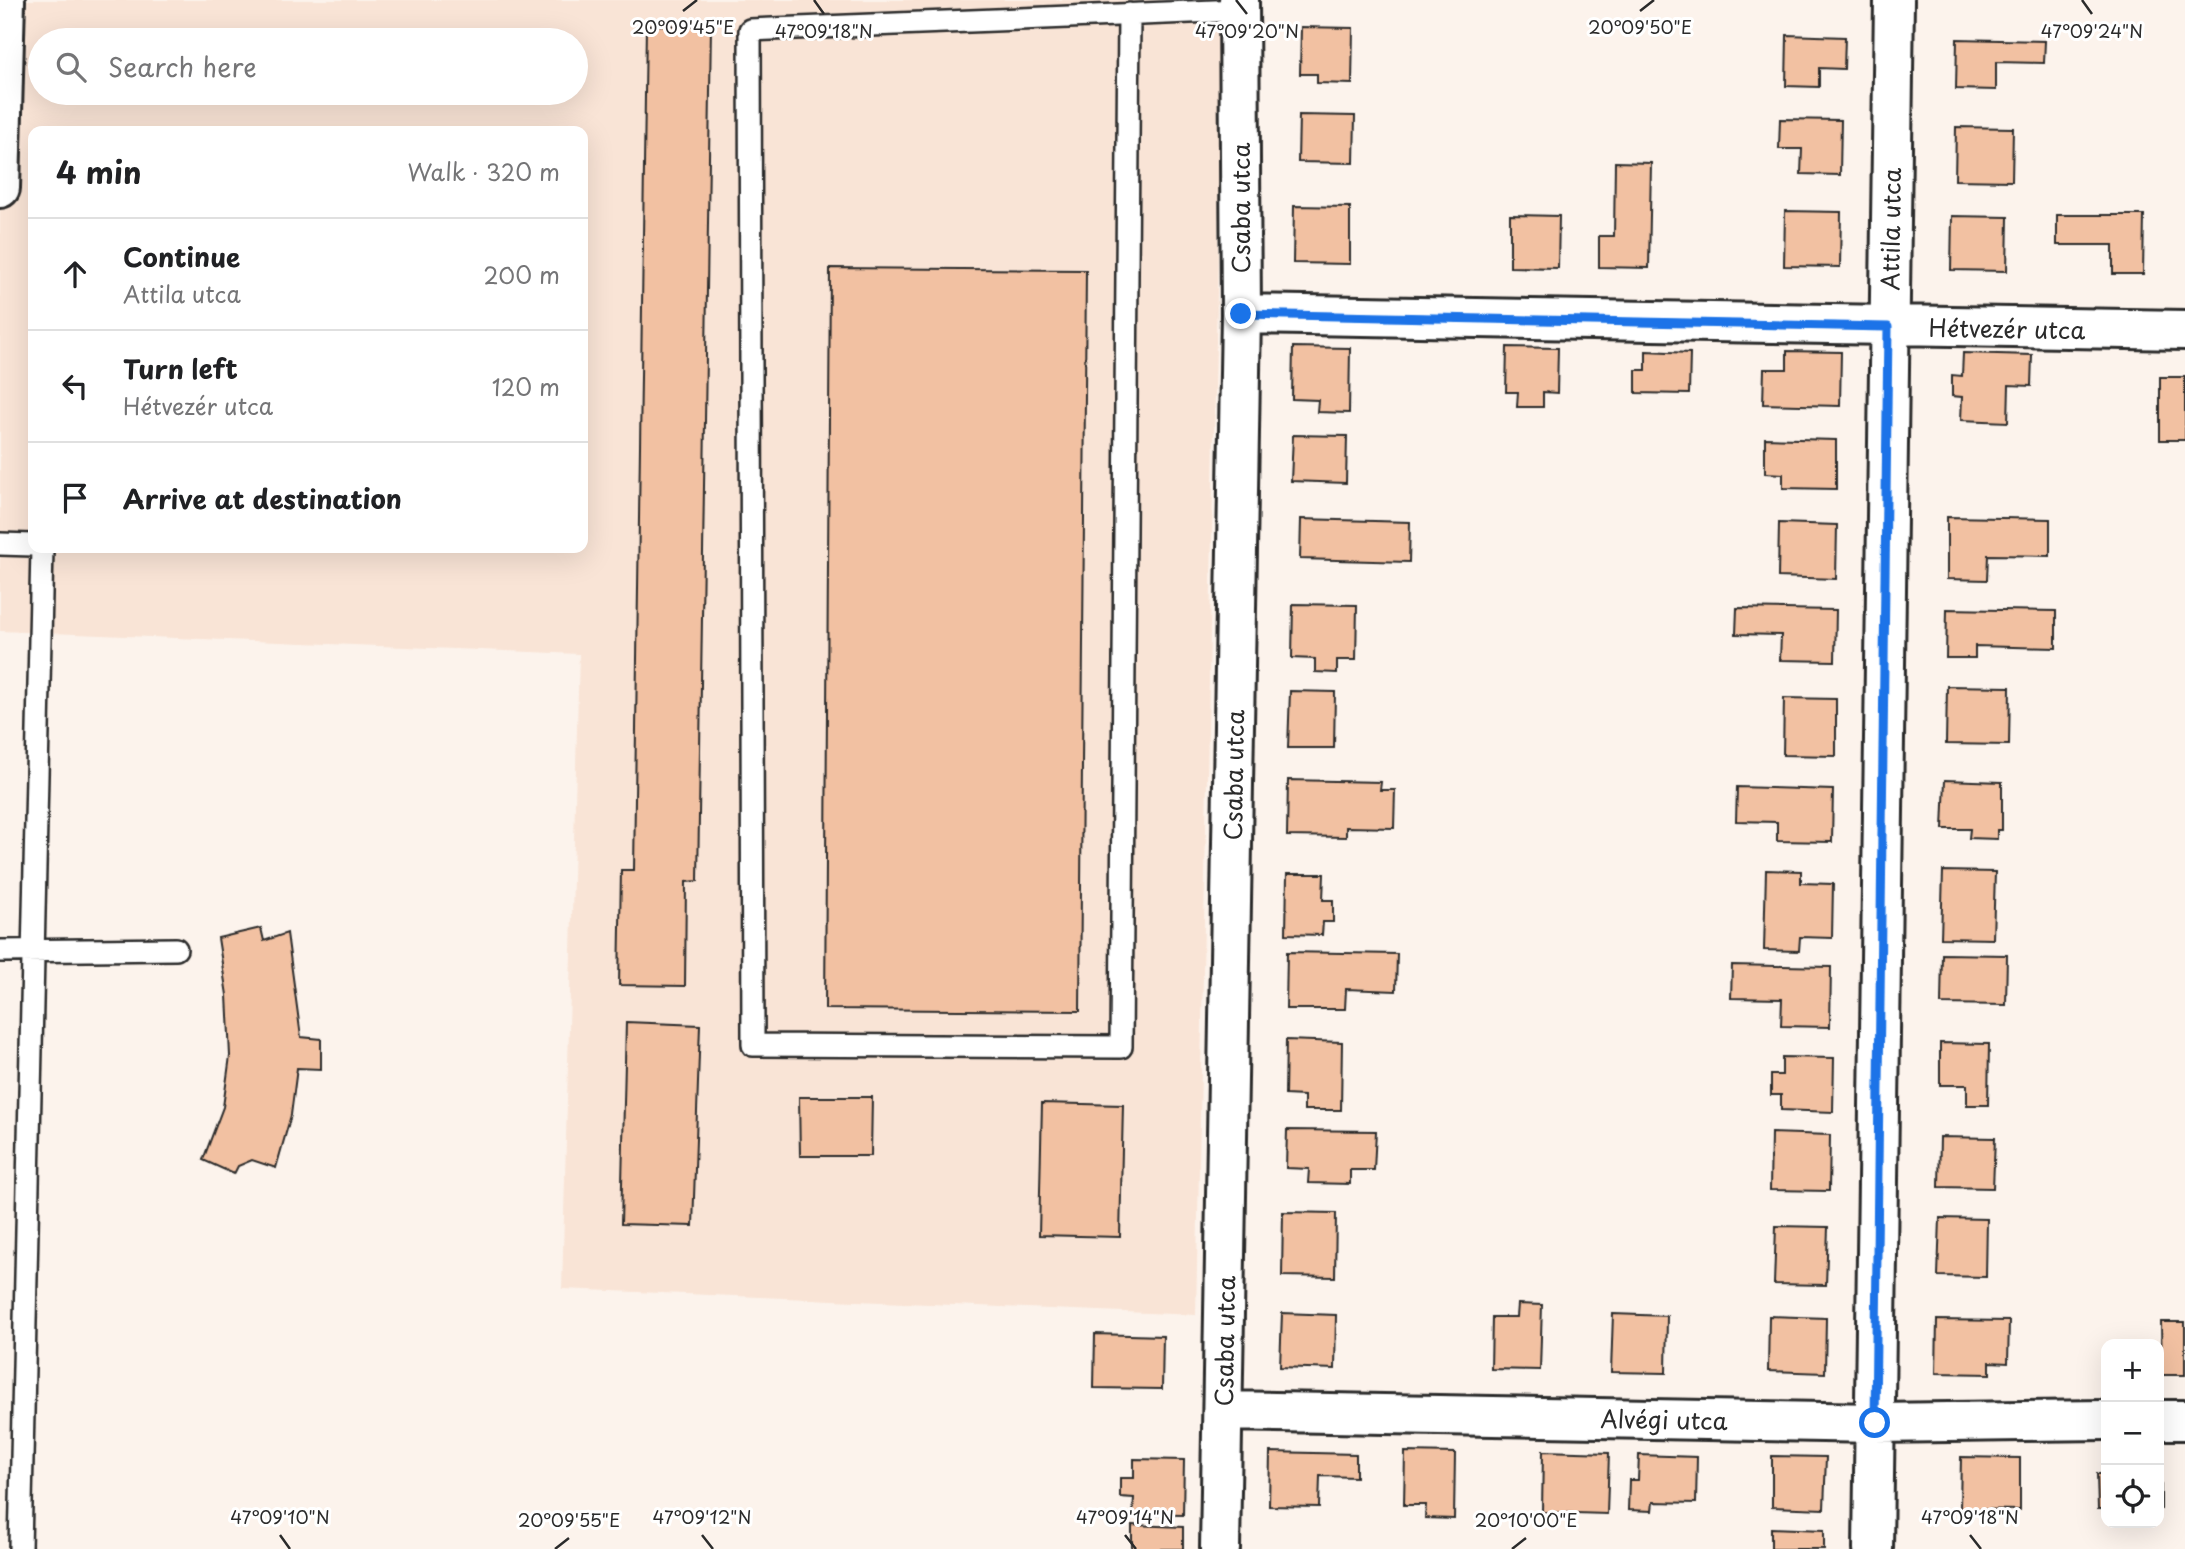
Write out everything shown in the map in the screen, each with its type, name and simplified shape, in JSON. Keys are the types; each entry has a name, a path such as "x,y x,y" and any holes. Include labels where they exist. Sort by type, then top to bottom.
{"street":[{"path":"0,188 5,0"},
{"name":"Attila utca","path":"1873,1549 1894,0"},
{"name":"Csaba utca","path":"1220,1549 1241,314 1239,5"},
{"name":"Hétvezér utca","path":"1241,314 2185,330"},
{"name":"Alvégi utca","path":"1223,1411 1875,1423 2101,1420"},
{"path":"2164,1420 2185,1420"}],"lane":[{"path":"1129,14 1121,1047 752,1045 750,30 1129,14 1239,5"},
{"path":"0,544 28,545"},
{"path":"20,1549 42,553"},
{"path":"0,951 176,949"}],"shaded area":[{"path":"0,0 1223,0 1196,1315 562,1289 579,654 0,631"}],"building":[{"path":"646,25 711,26 698,881 686,882 685,986 619,985 621,870 634,870"},
{"path":"1301,27 1353,28 1352,84 1317,83 1317,74 1300,74"},
{"path":"1787,35 1845,37 1844,69 1819,68 1819,87 1786,86"},
{"path":"1957,39 2045,41 2044,63 1996,62 1996,90 1956,89"},
{"path":"1299,115 1355,116 1354,163 1298,162"},
{"path":"1780,119 1841,120 1840,175 1801,174 1802,149 1779,149"},
{"path":"1956,127 2013,128 2012,181 1955,180"},
{"path":"1615,162 1651,163 1649,268 1599,267 1599,236 1614,236"},
{"path":"1294,206 1350,207 1350,264 1293,263"},
{"path":"1785,211 1841,212 1840,267 1784,266"},
{"path":"1510,215 1559,216 1558,268 1510,267"},
{"path":"2057,215 2144,215 2143,274 2113,274 2113,245 2057,245"},
{"path":"1952,216 2008,217 2007,271 1951,270"},
{"path":"830,268 1086,270 1080,1011 825,1009"},
{"path":"1293,347 1350,348 1349,413 1317,412 1318,400 1292,399"},
{"path":"1507,347 1558,348 1557,393 1543,392 1543,407 1517,407 1518,392 1506,392"},
{"path":"1646,351 1690,353 1689,394 1636,393 1636,370 1646,370"},
{"path":"1787,351 1841,352 1840,406 1763,404 1764,369 1787,369"},
{"path":"1963,353 2032,355 2031,386 2009,385 2008,422 1961,420 1962,397 1952,396 1952,375 1962,376"},
{"path":"2160,377 2185,377 2185,440 2160,440"},
{"path":"1293,435 1347,436 1346,483 1291,481"},
{"path":"1765,438 1836,440 1836,489 1783,488 1783,474 1765,473"},
{"path":"1947,517 2050,519 2050,556 1988,555 1987,580 1947,579"},
{"path":"1301,519 1410,522 1409,562 1300,559"},
{"path":"1779,523 1837,525 1836,579 1778,577"},
{"path":"1293,604 1357,605 1356,660 1337,660 1337,673 1315,672 1315,659 1292,658"},
{"path":"1737,608 1836,610 1835,661 1780,660 1781,635 1736,634"},
{"path":"1947,609 2056,611 2056,648 1975,646 1975,658 1946,658"},
{"path":"1947,686 2010,687 2009,745 1946,744"},
{"path":"1290,691 1335,692 1334,748 1288,748"},
{"path":"1784,698 1836,699 1836,756 1783,755"},
{"path":"1288,780 1381,782 1380,790 1395,790 1394,828 1346,827 1346,837 1287,836"},
{"path":"1945,780 2002,782 2002,830 1997,830 1997,839 1969,838 1970,829 1943,829"},
{"path":"1737,787 1833,790 1832,842 1777,841 1777,822 1736,821"},
{"path":"1766,870 1801,871 1801,883 1833,884 1832,938 1800,937 1799,951 1764,950"},
{"path":"1943,871 1995,872 1993,939 1941,938"},
{"path":"1287,874 1324,874 1323,900 1333,900 1333,922 1323,922 1322,935 1286,934"},
{"path":"261,928 264,941 287,933 301,1037 321,1039 321,1069 297,1068 291,1115 276,1168 252,1160 238,1166 234,1174 203,1160 223,1107 230,1056 227,995 218,938"},
{"path":"1287,952 1397,954 1396,991 1346,989 1345,1009 1286,1009"},
{"path":"1942,954 2007,955 2006,1005 1941,1004"},
{"path":"1732,965 1831,967 1830,1027 1781,1026 1782,999 1731,998"},
{"path":"626,1022 700,1025 693,1226 621,1224"},
{"path":"1286,1040 1342,1042 1341,1110 1304,1110 1304,1096 1285,1095"},
{"path":"1940,1043 1989,1044 1988,1105 1967,1105 1967,1085 1940,1085"},
{"path":"1782,1057 1834,1058 1833,1112 1781,1110 1781,1095 1771,1095 1771,1075 1782,1075"},
{"path":"799,1097 872,1097 871,1156 800,1156"},
{"path":"1042,1103 1123,1105 1120,1237 1039,1235"},
{"path":"1287,1130 1376,1131 1374,1170 1350,1170 1350,1184 1308,1183 1309,1169 1286,1168"},
{"path":"1771,1133 1830,1135 1829,1191 1770,1190"},
{"path":"1940,1137 1995,1138 1993,1188 1939,1187"},
{"path":"1283,1212 1336,1213 1335,1277 1282,1276"},
{"path":"1940,1218 1987,1219 1986,1277 1938,1276"},
{"path":"1776,1226 1828,1227 1826,1285 1774,1284"},
{"path":"1518,1304 1542,1305 1540,1370 1491,1369 1492,1317 1517,1317"},
{"path":"1282,1313 1336,1315 1335,1369 1280,1367"},
{"path":"1613,1314 1667,1316 1666,1373 1611,1372"},
{"path":"1769,1316 1826,1318 1825,1373 1768,1371"},
{"path":"1937,1320 2009,1321 2008,1363 1990,1362 1990,1374 1936,1373"},
{"path":"2161,1322 2185,1322 2185,1375 2164,1375 2164,1339 2161,1339"},
{"path":"1095,1334 1163,1336 1162,1389 1094,1388"},
{"path":"1543,1451 1609,1453 1607,1514 1542,1512"},
{"path":"1270,1452 1356,1454 1356,1477 1320,1476 1319,1507 1269,1506"},
{"path":"1405,1452 1455,1453 1454,1519 1425,1518 1426,1505 1404,1505"},
{"path":"1639,1455 1697,1457 1696,1503 1653,1502 1652,1511 1628,1510 1629,1480 1638,1480"},
{"path":"1772,1456 1826,1457 1824,1509 1772,1507"},
{"path":"1961,1457 2020,1458 2020,1510 1960,1509"},
{"path":"1134,1459 1184,1460 1183,1515 1133,1514 1134,1498 1120,1497 1120,1478 1134,1478"},
{"path":"2097,1474 2101,1474 2101,1509 2098,1509"},
{"path":"1132,1525 1183,1527 1183,1549 1132,1549"},
{"path":"1771,1528 1824,1530 1824,1549 1771,1549"}],"route":[{"path":"1241,314 1888,327 1875,1423"}]}
